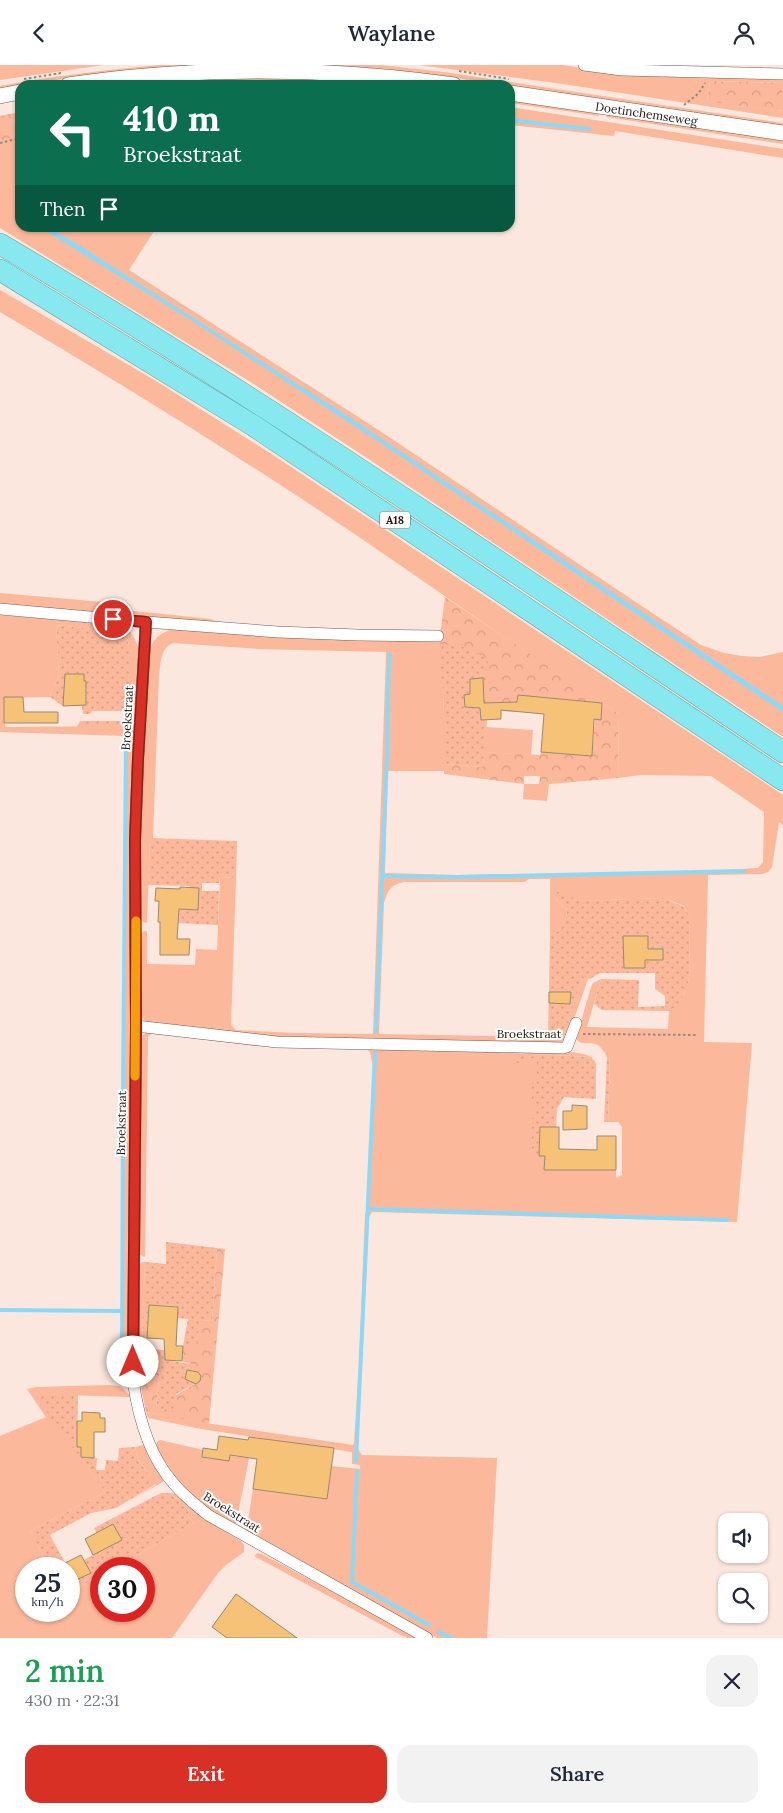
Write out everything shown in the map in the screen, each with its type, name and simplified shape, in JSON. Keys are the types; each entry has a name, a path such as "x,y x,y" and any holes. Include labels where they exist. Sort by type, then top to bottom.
{"highway":[{"name":"A18","path":"0,244 78,289 262,405 783,752"},
{"name":"A18","path":"0,270 254,426 783,780"}],"street":[{"path":"584,65 622,70 783,74"},
{"path":"107,80 192,73 294,72 417,80"},
{"path":"0,96 15,93"},
{"name":"Doetinchemseweg","path":"515,94 783,133"},
{"path":"0,609 287,632 438,636"},
{"name":"Broekstraat","path":"146,622 135,840 136,1026 133,1380 137,1403 149,1443 172,1483 188,1499 208,1515 427,1638"},
{"name":"Broekstraat","path":"136,1026 277,1042 555,1048 567,1047 574,1029"}],"path":[{"path":"684,105 699,93 710,72"},
{"path":"0,143 15,139"},
{"path":"574,1029 698,1035"}],"green space":[{"path":"0,65 104,65 0,80"},
{"path":"158,65 380,65 497,80 471,80 448,77 67,78 33,80"},
{"path":"419,65 563,65 587,69 783,77 783,83 710,81 707,100 783,111 783,118 563,84"},
{"path":"248,78 342,80 193,80"},
{"path":"710,81 783,83 783,111 707,101"},
{"path":"15,83 15,87 0,89 0,86"},
{"path":"515,83 783,123 783,127 515,86"},
{"path":"515,99 598,111 599,116 515,104"},
{"path":"515,108 783,149 783,158 615,131 614,136 515,126"},
{"path":"15,113 15,137 0,141 0,116"},
{"path":"608,113 783,140 783,144 606,117"},
{"path":"15,137 15,232 153,232 129,270 380,431 701,645 724,653 742,656 759,657 783,652 783,737 249,381 0,228 0,141"},
{"path":"0,290 156,381 273,455 783,795 783,825 779,822 772,867 768,872 762,874 708,875 704,1042 752,1043 737,1222 372,1212 369,1217 358,1449 362,1455 497,1458 487,1638 437,1638 246,1533 253,1489 327,1499 331,1466 360,1469 360,1465 352,1464 352,1452 201,1429 148,1418 146,1412 353,1445 359,1365 373,1066 370,1052 366,1049 255,1046 153,1033 148,1036 145,1257 138,1254 139,1040 148,1031 249,1043 283,1045 559,1050 584,1054 591,1057 514,1053 514,1063 524,1063 524,1058 537,1058 537,1083 532,1083 532,1100 536,1101 536,1119 532,1119 532,1156 545,1156 545,1170 556,1170 557,1157 560,1157 559,1169 616,1170 616,1178 622,1175 622,1127 618,1122 608,1122 610,1053 605,1053 600,1046 592,1043 583,1043 576,1039 591,987 593,983 601,979 587,1027 668,1029 669,1011 678,1004 686,989 689,978 689,915 684,906 664,898 578,901 559,890 556,899 567,910 566,915 560,929 550,935 550,879 529,879 525,882 404,882 396,884 390,889 384,903 379,1034 562,1037 582,977 588,979 568,1036 562,1043 263,1038 152,1025 144,1021 139,1014 139,935 147,931 147,964 195,965 196,949 217,950 220,877 236,878 231,1025 236,1030 373,1034 386,652 258,649 173,643 166,648 163,652 159,675 153,838 150,839 147,923 139,918 139,802 141,752 150,649 159,636 174,629 340,640 440,640 445,732 444,771 388,771 385,873 457,875 708,871 758,868 763,862 764,812 711,776 641,775 618,778 619,714 271,479 136,394 0,312"},
{"path":"0,593 114,603 116,609 211,619 218,622 0,605"},
{"path":"445,597 619,714 618,778 539,785 540,776 524,776 524,784 444,774 444,764 483,767 484,752 540,755 541,752 592,756 595,719 601,719 602,703 518,695 515,712 501,711 484,703 483,678 487,661 439,644"},
{"path":"0,615 122,625 136,641 139,652 140,675 136,709 132,712 129,711 129,645 126,639 116,631 56,625 59,675 50,697 4,698 5,727 126,726 127,721 132,721 135,724 130,989 128,1373 119,1377 122,1364 126,736 0,732"},
{"path":"56,625 116,631 126,639 129,645 129,711 92,711 90,714 83,714 82,706 63,706 50,697 59,675"},
{"path":"439,644 465,648 477,653 488,661 483,678 470,679 470,694 464,695 465,707 480,708 481,720 487,720 483,767 444,764 444,706"},
{"path":"80,721 127,721 127,726 77,727"},
{"path":"486,727 533,730 531,755 484,752"},
{"path":"524,784 549,784 547,801 523,799"},
{"path":"150,838 237,841 236,878 220,877 219,883 202,883 202,891 219,891 218,925 178,923 179,909 198,910 189,899 190,886 148,885"},
{"path":"560,889 578,901 664,898 684,907 689,915 690,972 686,989 674,1008 669,1011 602,1010 594,1004 601,979 639,980 638,1007 665,1006 665,996 655,989 655,973 600,973 590,979 582,978 564,1034 562,1037 548,1038 550,935 563,926 567,910 556,899 556,894"},
{"path":"514,1053 591,1057 596,1063 596,1099 564,1097 557,1109 556,1127 540,1128 539,1156 532,1156 532,1118 536,1118 536,1101 532,1101 532,1083 537,1083 537,1058 524,1058 524,1063 514,1063"},
{"path":"605,1053 610,1053 608,1122 604,1122 607,1058"},
{"path":"166,1242 217,1248 212,1321 200,1320 196,1343 183,1346 188,1319 177,1318 177,1306 150,1305 147,1338 142,1338 145,1262 166,1264"},
{"path":"217,1248 225,1249 209,1424 146,1412 139,1377 141,1348 162,1350 156,1407 200,1381 193,1371 191,1364 182,1361 183,1346 196,1342 200,1320 212,1321"},
{"path":"145,1262 142,1338 139,1337 138,1266"},
{"path":"162,1350 164,1350 165,1360 191,1364 193,1371 198,1372 201,1376 200,1381 176,1394 173,1411 156,1408"},
{"path":"120,1386 131,1396 35,1394 105,1492 30,1531 44,1557 15,1557 15,1622 80,1622 80,1587 90,1581 90,1622 155,1622 155,1557 133,1557 194,1523 188,1517 189,1511 170,1493 177,1494 204,1519 241,1541 244,1545 244,1552 218,1573 172,1638 0,1638 0,1436 46,1417 27,1389 36,1387"},
{"path":"34,1394 78,1395 77,1447 81,1447 81,1457 97,1458 96,1470 105,1470 106,1460 118,1461 119,1448 135,1447 138,1460 156,1484 116,1508 91,1513 50,1535 62,1557 44,1557 30,1531 105,1492"},
{"path":"160,1440 203,1450 202,1457 216,1459 217,1454 249,1458 236,1524 232,1526 213,1513 179,1481 157,1450 156,1445"},
{"path":"146,1446 164,1479 163,1482 116,1508 156,1485 138,1459 135,1447"},
{"path":"161,1493 170,1493 189,1511 188,1517 194,1523 133,1557 90,1557 90,1581 80,1587 80,1561 93,1555 96,1532 94,1528"},
{"path":"258,1553 419,1638 407,1638 395,1632 254,1556"}],"water":[{"path":"47,232 56,232 77,244 340,411 783,706 783,712 379,442 192,321"}],"building":[{"path":"65,674 84,674 84,681 86,681 86,705 63,706"},
{"path":"483,678 484,703 517,702 518,695 602,703 601,720 594,719 592,756 541,752 544,714 501,710 501,719 481,720 480,708 465,707 464,695 470,694 470,679"},
{"path":"4,697 23,697 24,712 58,712 58,723 4,723"},
{"path":"180,887 199,888 198,910 179,909 177,939 190,939 189,955 160,955 159,901 155,901 156,888 180,889"},
{"path":"623,936 648,936 648,949 663,949 663,960 645,960 645,968 624,968"},
{"path":"549,992 571,992 570,1004 549,1003"},
{"path":"572,1105 587,1106 587,1129 563,1130 563,1111 572,1111"},
{"path":"540,1127 559,1127 559,1149 597,1150 597,1136 616,1136 616,1170 544,1170 545,1156 539,1156"},
{"path":"149,1305 178,1307 176,1346 183,1346 182,1361 165,1360 164,1339 147,1338"},
{"path":"187,1370 198,1372 201,1376 200,1381 196,1384 185,1379"},
{"path":"82,1412 100,1413 100,1418 105,1418 105,1432 94,1432 94,1458 81,1457 81,1447 77,1447 77,1421 82,1421"},
{"path":"219,1436 248,1440 249,1437 334,1448 327,1499 253,1489 257,1459 230,1455 229,1461 202,1457 203,1448 217,1450"},
{"path":"113,1524 122,1540 93,1555 85,1539"},
{"path":"81,1555 90,1571 90,1573 80,1578 80,1557 77,1557"},
{"path":"236,1594 297,1638 227,1638 212,1627"}],"waterway":[{"path":"515,121 589,129"},
{"path":"376,1031 389,654"},
{"path":"123,1092 126,740"},
{"path":"382,876 456,877 744,871"},
{"path":"356,1461 375,1053"},
{"path":"122,1364 123,1105"},
{"path":"368,1209 727,1220"},
{"path":"0,1310 122,1311"},
{"path":"357,1472 352,1582 429,1625"},
{"path":"439,1632 451,1638"}],"slow traffic":[{"path":"135,1076 136,921"}],"route":[{"path":"113,619 146,622 135,840 136,1026 133,1362"}]}
